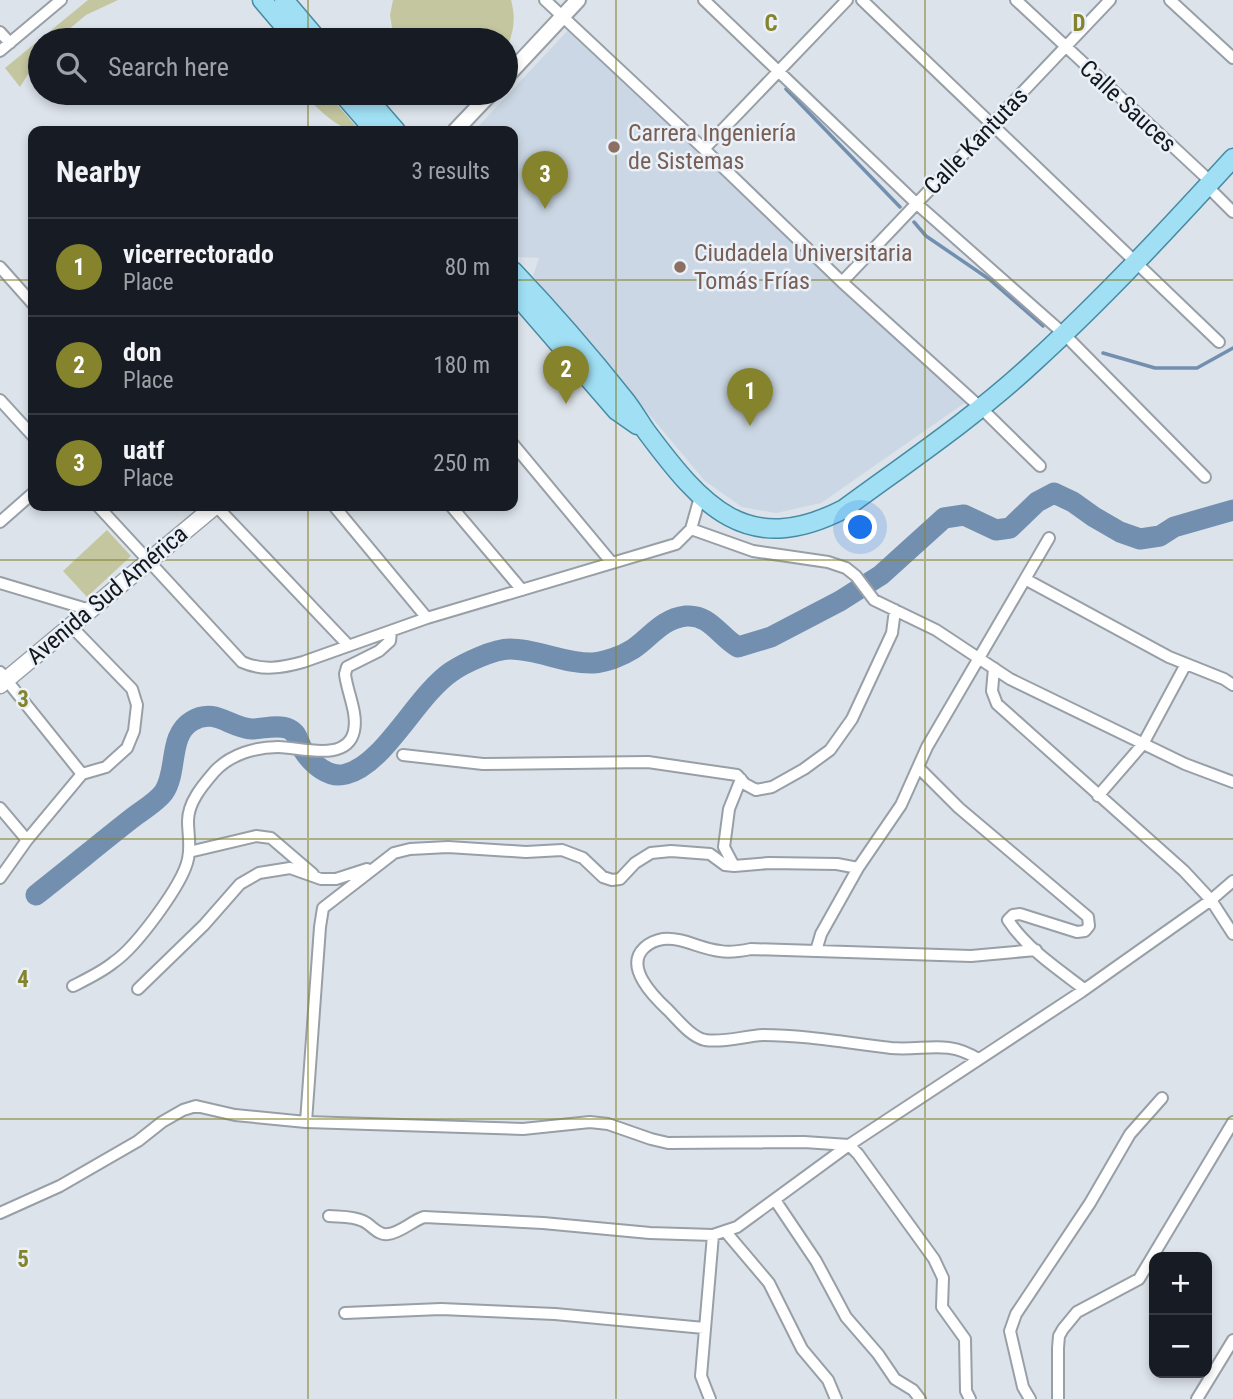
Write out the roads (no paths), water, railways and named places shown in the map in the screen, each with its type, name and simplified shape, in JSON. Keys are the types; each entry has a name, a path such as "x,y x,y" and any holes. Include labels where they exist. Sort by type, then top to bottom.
{"main road":[{"path":"262,0 286,28"},
{"path":"284,0 308,28"},
{"path":"352,105 371,126"},
{"path":"373,105 392,126"},
{"path":"518,277 626,402 646,431 712,508 742,523 779,529 801,527 821,521 844,509 981,408 1033,364 1136,262 1233,158"},
{"path":"518,297 617,411 646,431"},
{"name":"Avenida Sud América","path":"2,679 71,626 209,511"}],"street":[{"path":"0,51 61,0"},
{"path":"545,0 1040,466"},
{"path":"518,64 578,0"},
{"path":"704,0 917,204 1063,334 1205,477"},
{"path":"704,149 847,0"},
{"path":"862,0 1219,342"},
{"name":"Calle Sauces","path":"1016,0 1209,184 1233,212"},
{"name":"Calle Kantutas","path":"842,282 1110,0"},
{"path":"1170,0 1233,58"},
{"path":"0,32 10,43"},
{"path":"460,126 480,105"},
{"path":"0,268 28,299"},
{"path":"0,400 28,431"},
{"path":"518,450 612,563"},
{"path":"0,522 28,497"},
{"path":"103,511 242,662 256,668 284,667 427,618 676,544 691,529 700,497"},
{"path":"220,511 348,645"},
{"path":"338,511 427,618"},
{"path":"455,511 522,590"},
{"path":"691,529 753,551 828,562 846,568 856,576 868,594 936,630 1010,679 1185,764 1233,782"},
{"path":"816,951 821,934 858,868 901,805 927,747 1049,538"},
{"path":"1025,579 1169,657 1233,685"},
{"path":"0,583 90,610"},
{"path":"403,755 483,764 648,762 737,775 756,790 772,787 830,750 852,719 892,633 895,610"},
{"path":"0,878 27,840 82,774 106,767 127,748 134,731 137,705 132,689 71,626"},
{"path":"73,986 116,961 154,920 185,870 189,852 189,807 226,761 257,750 279,747 323,751 347,745 354,733 355,720 346,684 347,667 379,651 390,641 391,631"},
{"path":"1098,796 1143,744 1186,664"},
{"path":"994,668 992,691 997,704 1184,871 1211,900 1233,934"},
{"path":"2,679 82,774"},
{"path":"918,767 959,808 1088,917 1089,926 1085,931 1077,932 1020,915 1013,915 1008,920 1036,950 1084,989"},
{"path":"734,866 724,847 729,809 741,779"},
{"path":"0,808 27,840"},
{"path":"189,852 256,836 271,838 317,878"},
{"path":"306,1122 323,908 394,853 410,849 448,847 526,852 562,850 583,858 603,877 612,880 620,879 635,863 651,853 671,851 710,854 725,864 734,866 769,863 837,864 858,868"},
{"path":"138,989 204,925 240,884 259,873 290,868 317,878 336,879 376,866"},
{"path":"329,1216 365,1221 386,1235 424,1217 543,1223 650,1233 713,1234 737,1227 849,1145 1084,989 1211,900 1233,881"},
{"path":"978,1059 965,1051 948,1047 894,1048 764,1035 703,1040 693,1035 654,997 642,980 637,964 639,954 646,946 660,939 679,940 718,951 751,949 971,956 1036,950"},
{"path":"1030,1399 1023,1387 1010,1331 1016,1314 1090,1203 1130,1134 1161,1098"},
{"path":"0,1213 60,1186 138,1141 162,1122 183,1110 195,1107 234,1115 306,1122 523,1129 590,1122 608,1124 668,1143 804,1142 849,1145 858,1154 943,1278 942,1307 965,1339 966,1391 970,1399"},
{"path":"1058,1399 1058,1348 1063,1329 1077,1312 1139,1279 1233,1122"},
{"path":"775,1200 816,1261 846,1317 878,1354 895,1379 913,1390 920,1399"},
{"path":"725,1231 769,1283 802,1349 828,1380 836,1399"},
{"path":"710,1399 701,1376 713,1234"},
{"path":"345,1313 466,1310 555,1314 704,1328"},
{"path":"1197,1399 1233,1340"}],"waterway":[{"path":"786,89 900,207"},
{"path":"914,222 926,236 989,279 1043,326"},
{"path":"1103,353 1155,368 1197,368 1233,348"},
{"path":"36,895 161,796 171,774 179,735 184,727 200,717 215,717 244,728 289,729 316,765 333,774 346,774 374,758 425,697 451,672 496,651 531,651 583,663 598,662 629,652 663,625 686,616 694,616 708,622 738,647 771,637 840,601 881,575 944,518 964,515 996,530 1010,528 1037,502 1054,493 1120,532 1140,539 1160,536 1174,527 1233,510"}],"place":[{"name":"Carrera Ingeniería de Sistemas","path":"614,147"},
{"name":"uatf","path":"545,209"},
{"name":"Ciudadela Universitaria Tomás Frías","path":"680,267"},
{"name":"don","path":"566,404"},
{"name":"vicerrectorado","path":"750,426"}]}
